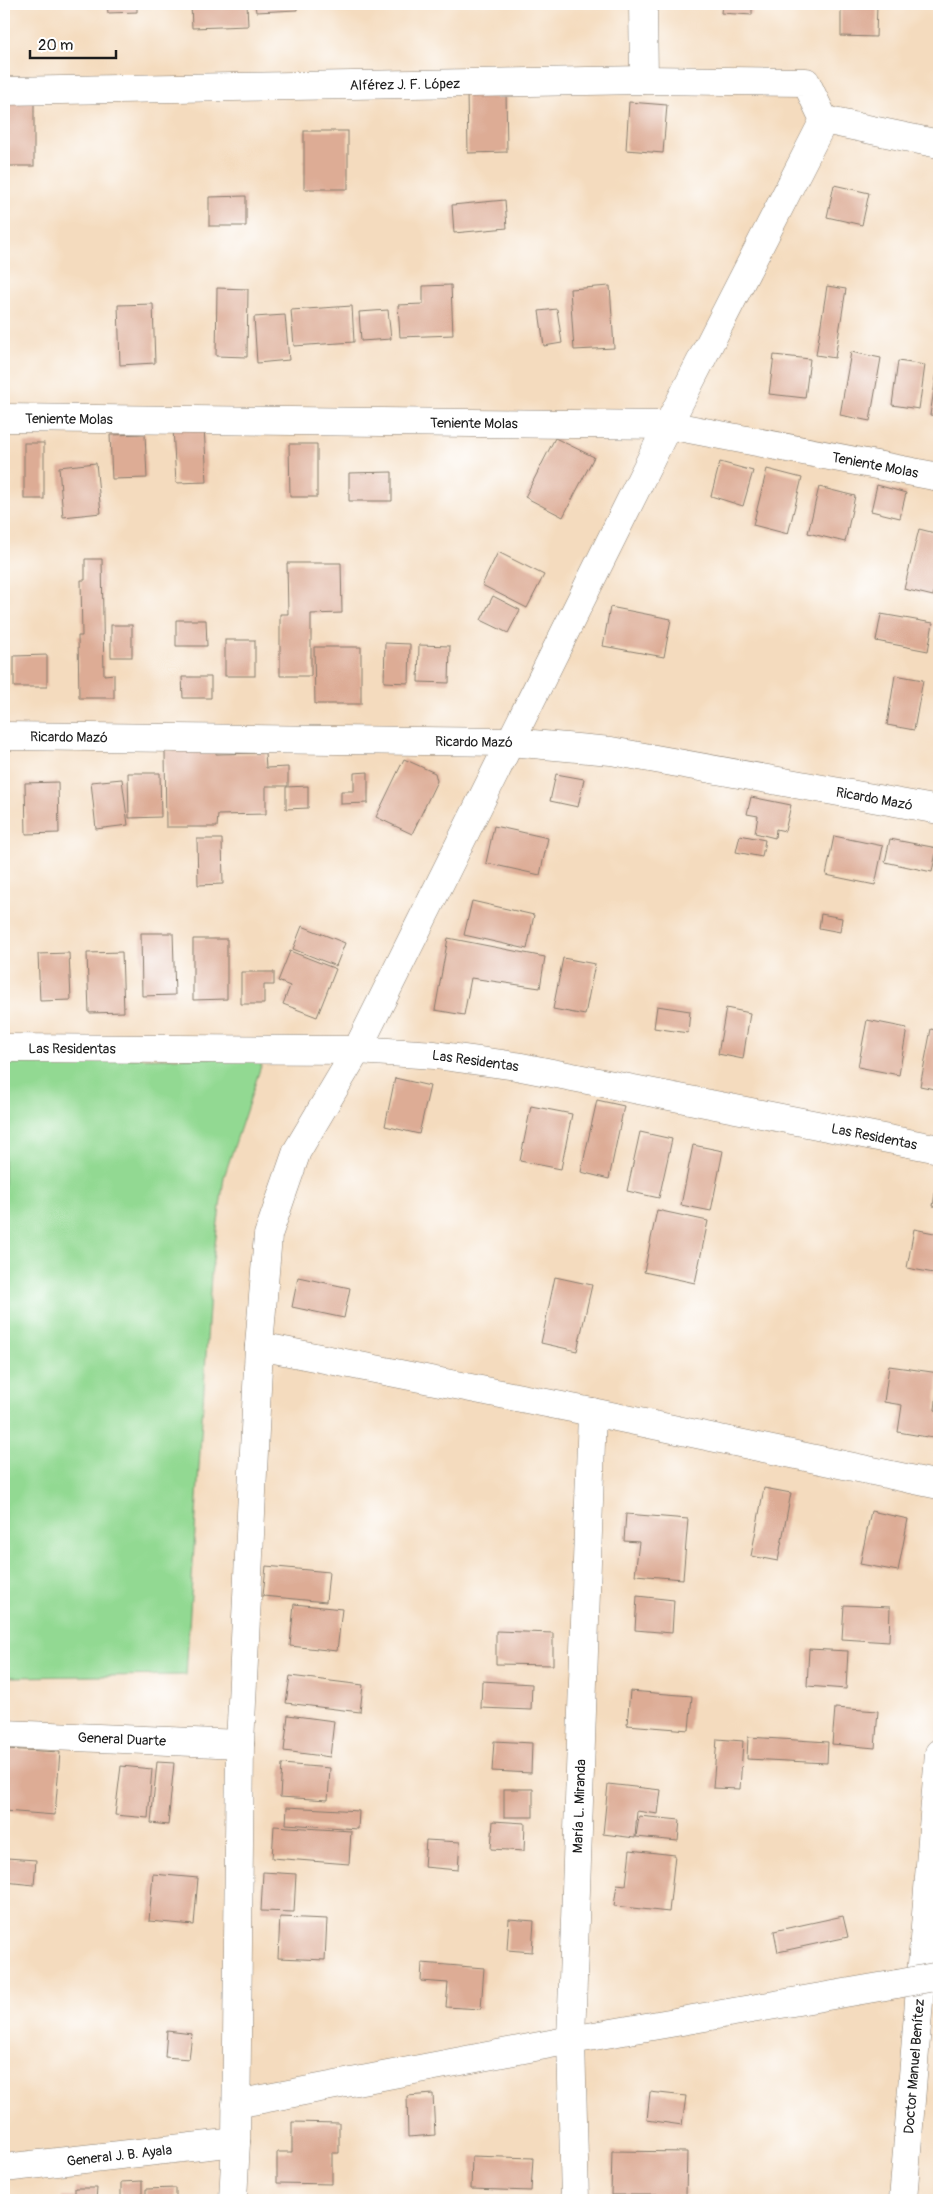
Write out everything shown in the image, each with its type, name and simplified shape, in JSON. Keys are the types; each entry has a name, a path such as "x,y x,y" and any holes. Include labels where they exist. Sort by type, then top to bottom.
{"street":[{"path":"643,4 644,80"},
{"name":"Alférez J. F. López","path":"4,91 644,80 806,82 824,120"},
{"path":"233,2200 236,2142 240,1744 259,1346 268,1236 297,1151 357,1050 668,425 824,120 939,144"},
{"name":"Teniente Molas","path":"4,418 668,425 939,477"},
{"name":"Ricardo Mazó","path":"4,736 510,742 611,751 939,810"},
{"name":"Las Residentas","path":"4,1048 357,1050 435,1055 516,1066 939,1149"},
{"path":"259,1346 592,1412 939,1485"},
{"name":"María L. Miranda","path":"575,2200 571,2040 592,1412"},
{"name":"General Duarte","path":"4,1734 240,1744"},
{"name":"Doctor Manuel Benítez","path":"903,2200 939,1753"},
{"path":"236,2104 571,2040 939,1976"},
{"name":"General J. B. Ayala","path":"4,2168 236,2142"}],"green space":[{"path":"264,1057 224,1177 211,1275 186,1675 4,1677 4,1060"}],"building":[{"path":"107,4 137,4 137,12 108,13"},
{"path":"191,4 247,4 248,26 192,28"},
{"path":"255,4 297,4 297,10 256,12"},
{"path":"722,4 752,4 752,15 721,13"},
{"path":"841,4 877,4 876,37 841,36"},
{"path":"467,92 506,92 507,152 468,153"},
{"path":"4,101 34,101 34,166 4,166"},
{"path":"629,102 667,105 663,153 626,150"},
{"path":"304,131 348,131 348,189 304,189"},
{"path":"834,185 869,193 862,225 827,217"},
{"path":"246,196 246,226 209,226 209,197"},
{"path":"505,200 507,228 454,233 452,205"},
{"path":"451,285 453,335 400,337 398,305 423,304 423,286"},
{"path":"610,286 614,348 574,350 570,289"},
{"path":"827,286 846,289 835,358 816,355"},
{"path":"217,288 248,289 247,357 216,356"},
{"path":"153,304 155,363 120,365 118,305"},
{"path":"352,306 354,342 294,346 291,310"},
{"path":"557,309 562,343 544,346 539,311"},
{"path":"388,310 391,339 361,341 359,312"},
{"path":"285,315 289,360 257,363 254,317"},
{"path":"851,352 881,358 870,421 840,415"},
{"path":"774,355 810,359 805,398 769,394"},
{"path":"898,361 925,365 919,409 892,405"},
{"path":"939,365 939,416 930,415"},
{"path":"204,426 207,482 176,483 173,427"},
{"path":"145,434 147,478 112,479 110,435"},
{"path":"555,438 594,457 563,517 525,497"},
{"path":"24,443 44,443 44,499 24,499"},
{"path":"289,444 317,444 317,497 290,497"},
{"path":"720,462 753,471 743,506 711,496"},
{"path":"96,463 101,513 63,517 59,467"},
{"path":"767,469 802,478 788,534 753,525"},
{"path":"392,472 392,501 349,501 349,473"},
{"path":"877,485 906,493 900,518 871,511"},
{"path":"819,487 855,496 845,542 808,533"},
{"path":"919,529 939,534 939,571 933,596 904,589"},
{"path":"498,552 544,575 527,608 482,585"},
{"path":"85,559 102,559 104,675 114,674 114,698 79,698 78,636 82,636 81,580 85,580"},
{"path":"287,563 341,563 342,613 311,614 311,676 280,676 280,614 288,614"},
{"path":"493,596 520,610 508,633 481,620"},
{"path":"610,607 671,619 664,657 603,646"},
{"path":"881,614 933,623 928,651 876,641"},
{"path":"176,620 206,620 207,646 176,646"},
{"path":"111,625 132,625 132,657 111,657"},
{"path":"225,640 255,640 255,676 225,676"},
{"path":"385,643 410,644 409,683 384,682"},
{"path":"419,645 450,646 449,683 418,682"},
{"path":"314,647 361,647 361,704 315,704"},
{"path":"47,655 47,687 14,687 14,656"},
{"path":"895,675 923,680 914,730 887,725"},
{"path":"182,677 211,677 211,698 183,698"},
{"path":"216,750 216,754 265,753 266,768 288,767 288,786 266,786 266,814 218,815 217,827 166,827 165,751"},
{"path":"404,759 435,773 437,781 412,834 376,817"},
{"path":"368,772 368,803 341,804 341,791 354,791 354,773"},
{"path":"128,773 160,773 161,817 129,818"},
{"path":"556,774 584,779 578,807 550,801"},
{"path":"122,779 128,825 96,829 91,782"},
{"path":"58,782 59,833 26,834 25,783"},
{"path":"308,786 308,808 286,809 286,787"},
{"path":"751,797 791,805 785,831 776,829 775,838 755,833 758,816 747,814"},
{"path":"494,826 548,838 540,875 486,863"},
{"path":"740,835 765,840 762,857 736,852"},
{"path":"834,836 883,846 875,885 826,875"},
{"path":"197,839 222,839 223,884 198,885"},
{"path":"890,839 937,848 932,872 885,862"},
{"path":"472,901 534,915 527,949 464,935"},
{"path":"821,914 842,918 840,932 819,928"},
{"path":"302,926 345,943 336,966 293,949"},
{"path":"141,933 173,933 175,995 142,996"},
{"path":"448,938 545,957 540,988 471,978 464,1015 435,1010"},
{"path":"193,939 227,939 227,999 193,1000"},
{"path":"290,951 336,969 317,1017 283,1004 290,986 278,981"},
{"path":"122,952 124,1012 89,1013 87,953"},
{"path":"69,953 71,1000 40,1001 38,954"},
{"path":"563,958 595,964 585,1015 553,1009"},
{"path":"241,972 274,972 274,985 264,985 264,1004 241,1004"},
{"path":"657,1006 690,1011 688,1033 654,1028"},
{"path":"726,1008 750,1013 743,1059 718,1054"},
{"path":"867,1020 907,1028 899,1075 858,1067"},
{"path":"931,1029 939,1031 939,1090 920,1086"},
{"path":"395,1078 430,1086 419,1134 385,1126"},
{"path":"597,1100 624,1106 609,1179 581,1172"},
{"path":"531,1106 572,1114 561,1169 520,1161"},
{"path":"640,1132 672,1139 659,1198 627,1191"},
{"path":"693,1145 723,1151 711,1211 681,1205"},
{"path":"939,1174 939,1207 933,1206"},
{"path":"657,1210 708,1221 695,1283 644,1272"},
{"path":"914,1229 939,1234 939,1274 907,1268"},
{"path":"298,1277 350,1288 344,1318 292,1307"},
{"path":"555,1277 592,1285 577,1351 541,1343"},
{"path":"889,1366 939,1373 935,1410 939,1411 939,1439 898,1432 902,1405 884,1402"},
{"path":"764,1488 791,1493 778,1561 751,1556"},
{"path":"871,1511 908,1519 898,1571 860,1564"},
{"path":"626,1514 688,1519 683,1579 635,1575 639,1542 624,1541"},
{"path":"266,1566 329,1572 326,1602 263,1596"},
{"path":"637,1596 674,1600 672,1633 635,1630"},
{"path":"294,1604 342,1609 337,1651 290,1646"},
{"path":"844,1605 890,1607 889,1642 842,1639"},
{"path":"496,1631 553,1633 553,1665 496,1664"},
{"path":"809,1649 848,1651 846,1689 807,1686"},
{"path":"290,1676 363,1685 360,1712 286,1703"},
{"path":"482,1681 532,1684 531,1710 481,1708"},
{"path":"630,1691 692,1696 689,1730 627,1725"},
{"path":"835,1708 878,1711 875,1748 832,1744"},
{"path":"288,1715 334,1721 330,1757 284,1751"},
{"path":"748,1737 828,1742 827,1763 747,1759"},
{"path":"717,1739 743,1741 740,1789 713,1788"},
{"path":"494,1741 532,1743 531,1773 492,1771"},
{"path":"5,1749 60,1752 55,1815 4,1811"},
{"path":"157,1762 174,1763 168,1825 151,1823"},
{"path":"282,1764 330,1768 328,1800 280,1797"},
{"path":"121,1766 152,1769 148,1818 115,1815"},
{"path":"608,1784 661,1790 658,1814 637,1811 635,1838 603,1834"},
{"path":"504,1789 533,1789 533,1817 504,1817"},
{"path":"287,1807 359,1811 358,1829 286,1824"},
{"path":"639,1816 680,1820 678,1841 636,1837"},
{"path":"493,1821 525,1823 524,1851 491,1849"},
{"path":"274,1826 351,1831 349,1864 272,1858"},
{"path":"426,1840 460,1842 458,1870 424,1867"},
{"path":"630,1850 675,1855 669,1912 614,1906 617,1884 626,1885"},
{"path":"7,1858 36,1860 34,1885 5,1882"},
{"path":"263,1872 296,1874 294,1912 261,1911"},
{"path":"153,1874 198,1878 194,1925 149,1921"},
{"path":"843,1916 848,1937 778,1952 774,1931"},
{"path":"280,1917 327,1919 325,1960 278,1958"},
{"path":"509,1919 534,1921 532,1952 507,1950"},
{"path":"422,1963 484,1968 481,2009 446,2007 448,1983 421,1981"},
{"path":"167,2031 192,2034 189,2059 165,2057"},
{"path":"650,2092 686,2096 682,2125 647,2120"},
{"path":"433,2094 435,2135 408,2137 407,2096"},
{"path":"292,2122 339,2123 339,2153 332,2153 332,2184 277,2183 277,2152 292,2152"},
{"path":"612,2151 687,2152 686,2195 611,2195"},
{"path":"472,2156 533,2158 531,2191 471,2189"},
{"path":"142,2181 142,2200 121,2200 121,2182"},
{"path":"75,2188 97,2188 96,2200 62,2200 62,2197 75,2197"},
{"path":"176,2188 176,2200 146,2200 146,2189"}]}
